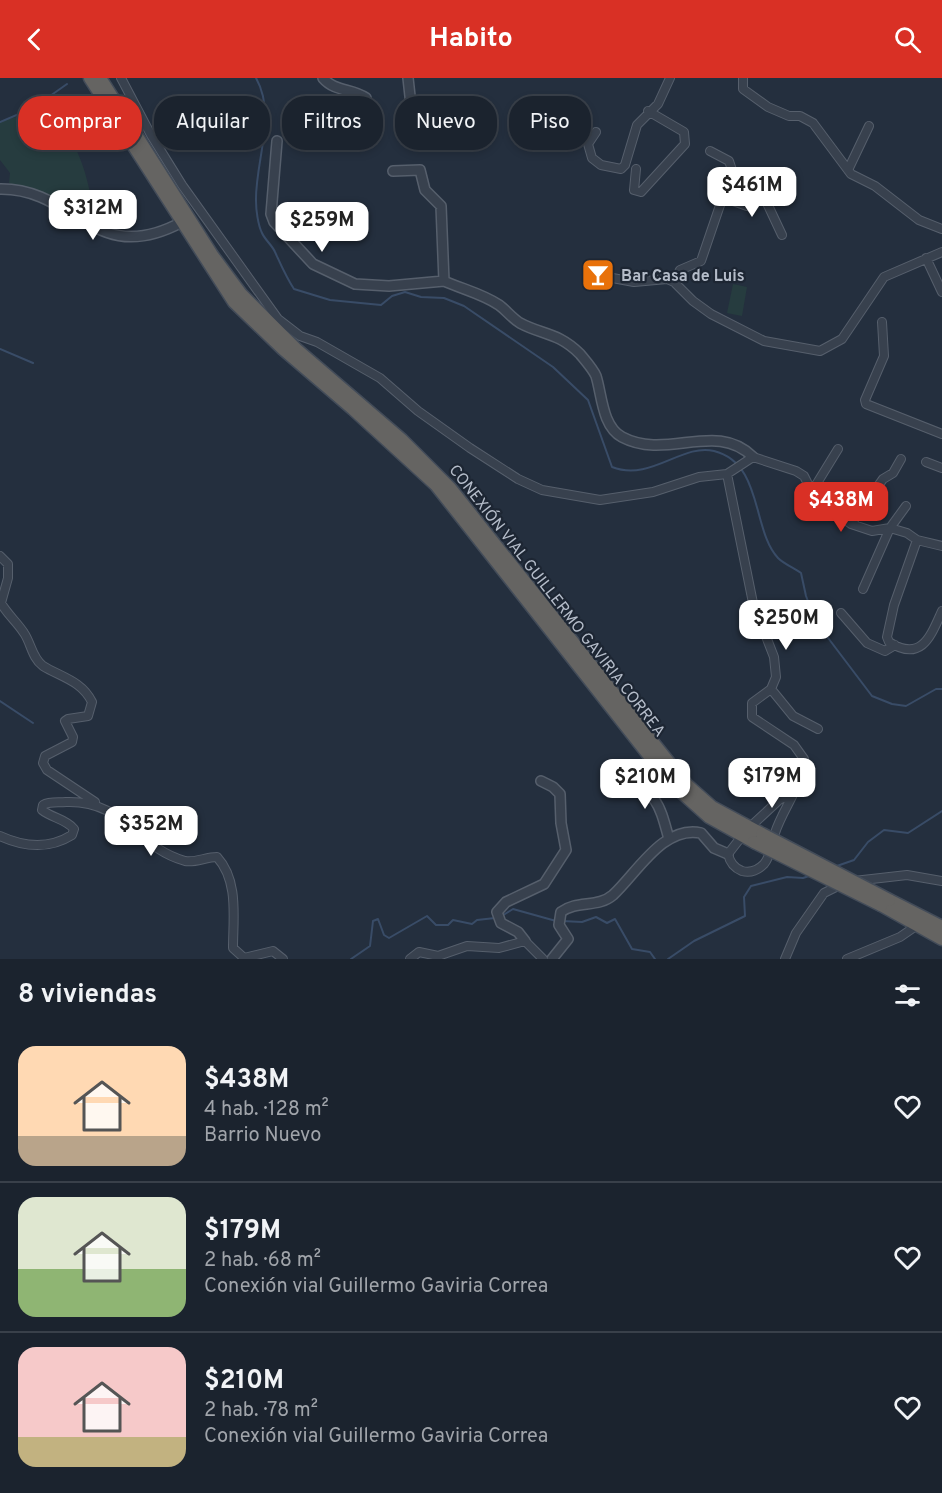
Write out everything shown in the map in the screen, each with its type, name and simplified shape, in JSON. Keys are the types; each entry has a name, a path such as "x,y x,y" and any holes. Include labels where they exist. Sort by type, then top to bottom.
{"highway":[{"name":"CONEXIÓN VIAL GUILLERMO GAVIRIA CORREA","path":"90,78 224,288 245,314 436,485 670,782 709,817 746,832 885,902 942,927"},
{"name":"CONEXIÓN VIAL GUILLERMO GAVIRIA CORREA","path":"100,78 212,255 241,294 276,323 436,472 465,505 670,767 706,802 746,832"},
{"name":"CONEXIÓN VIAL GUILLERMO GAVIRIA CORREA","path":"885,902 916,926 942,939"}],"street":[{"path":"121,78 151,135 182,185 276,323 317,342 380,378 418,411 518,479 542,490 600,500 653,492 699,477 728,474 749,458"},
{"path":"323,78 331,86 362,96"},
{"path":"408,78 410,96"},
{"path":"596,132 588,144 592,158 601,165 621,169 625,165 637,125 648,111 658,104 670,78"},
{"path":"743,78 743,89 768,107 789,116 800,116 813,123 851,174 886,194 919,219 942,229"},
{"path":"636,169 634,190 641,192 685,144 684,132 648,111"},
{"path":"848,170 869,126"},
{"path":"278,141 272,214 274,222 313,264 355,284 371,286 444,281 498,304 519,323 554,334 581,356 595,373 601,402 609,423 621,436 653,444 725,440 741,446 749,458 766,461 804,476 811,493 827,508 851,524 872,531 890,528 907,533 917,540 942,546"},
{"path":"674,282 680,270 701,261 732,165 710,151"},
{"path":"393,171 420,170 425,190 441,206 444,281"},
{"path":"0,189 32,194 121,238 150,236 182,222"},
{"path":"722,197 747,206 758,199 765,199 782,235"},
{"path":"591,274 634,282 667,279 674,282 693,302 764,341 820,351 842,339 874,287 884,277 942,252"},
{"path":"926,258 942,292"},
{"path":"882,322 884,356 869,389 866,404 942,434"},
{"path":"811,493 838,449"},
{"path":"851,524 883,479 893,473 901,459"},
{"path":"926,462 942,468"},
{"path":"728,474 753,603 774,657 776,677 771,688 752,703 752,717 800,751 804,767 791,794 766,862 758,869 749,872 739,870 731,864 728,854"},
{"path":"863,590 890,528 906,506"},
{"path":"895,645 888,637 894,605 917,540"},
{"path":"0,556 8,564 8,578 1,603 4,608 25,633 38,660 78,685 88,693 92,702 88,716 65,721 73,737 72,742 45,756 43,763 46,770 111,810 131,830 175,857 188,861 217,857 230,878 234,914 233,948 244,958 273,951 283,959"},
{"path":"842,613 867,643 885,651 895,645 918,648 931,638 942,612"},
{"path":"771,688 793,716 818,729"},
{"path":"624,778 647,790 660,807 669,839"},
{"path":"541,782 553,786 560,794 561,823 566,850 544,884 506,902 497,912 501,923 518,932 543,959"},
{"path":"728,854 746,832 779,800 791,794"},
{"path":"0,836 29,847 64,840 72,835 74,829 66,822 49,816 42,810 44,805 80,802 98,804"},
{"path":"552,959 568,939 559,925 561,912 573,906 605,902 669,839 686,832 701,832 714,848 728,854"},
{"path":"785,959 796,933 824,893 842,884 860,879 899,875 942,880"},
{"path":"847,959 900,937 916,926"},
{"path":"410,959 419,952 438,956 467,946 499,948 525,941"}],"green space":[{"path":"18,116 18,150 76,150 91,197 117,214 119,226 115,233 68,206 9,183 10,173 0,160 0,121"},
{"path":"733,284 747,287 742,316 727,313"}],"waterway":[{"path":"256,78 265,107 264,139 256,205 259,226 274,249 294,289 330,300 381,305 392,296 405,292 421,297 444,298 464,306 553,367 588,400 612,467 640,470 702,450 714,451 730,458 741,469 749,483 770,546 780,560 801,573 806,596 816,622 872,696 892,704 906,706 936,689 942,689"},
{"path":"0,122 33,108 67,84"},
{"path":"0,349 33,363"},
{"path":"0,701 33,723"},
{"path":"834,867 854,860 868,842 884,830 908,833 942,811"},
{"path":"668,959 694,941 745,916 744,897 751,886 787,877 803,878 812,875"},
{"path":"500,917 513,909 556,921"},
{"path":"351,959 370,946 373,921 378,919 384,935 389,938 427,916 436,925 448,925 453,920 472,924 477,920 495,918"},
{"path":"562,921 582,922 596,917 607,923 615,919 632,949 650,952 655,959"}],"place":[{"name":"Bar Casa de Luis","path":"598,275"}]}
